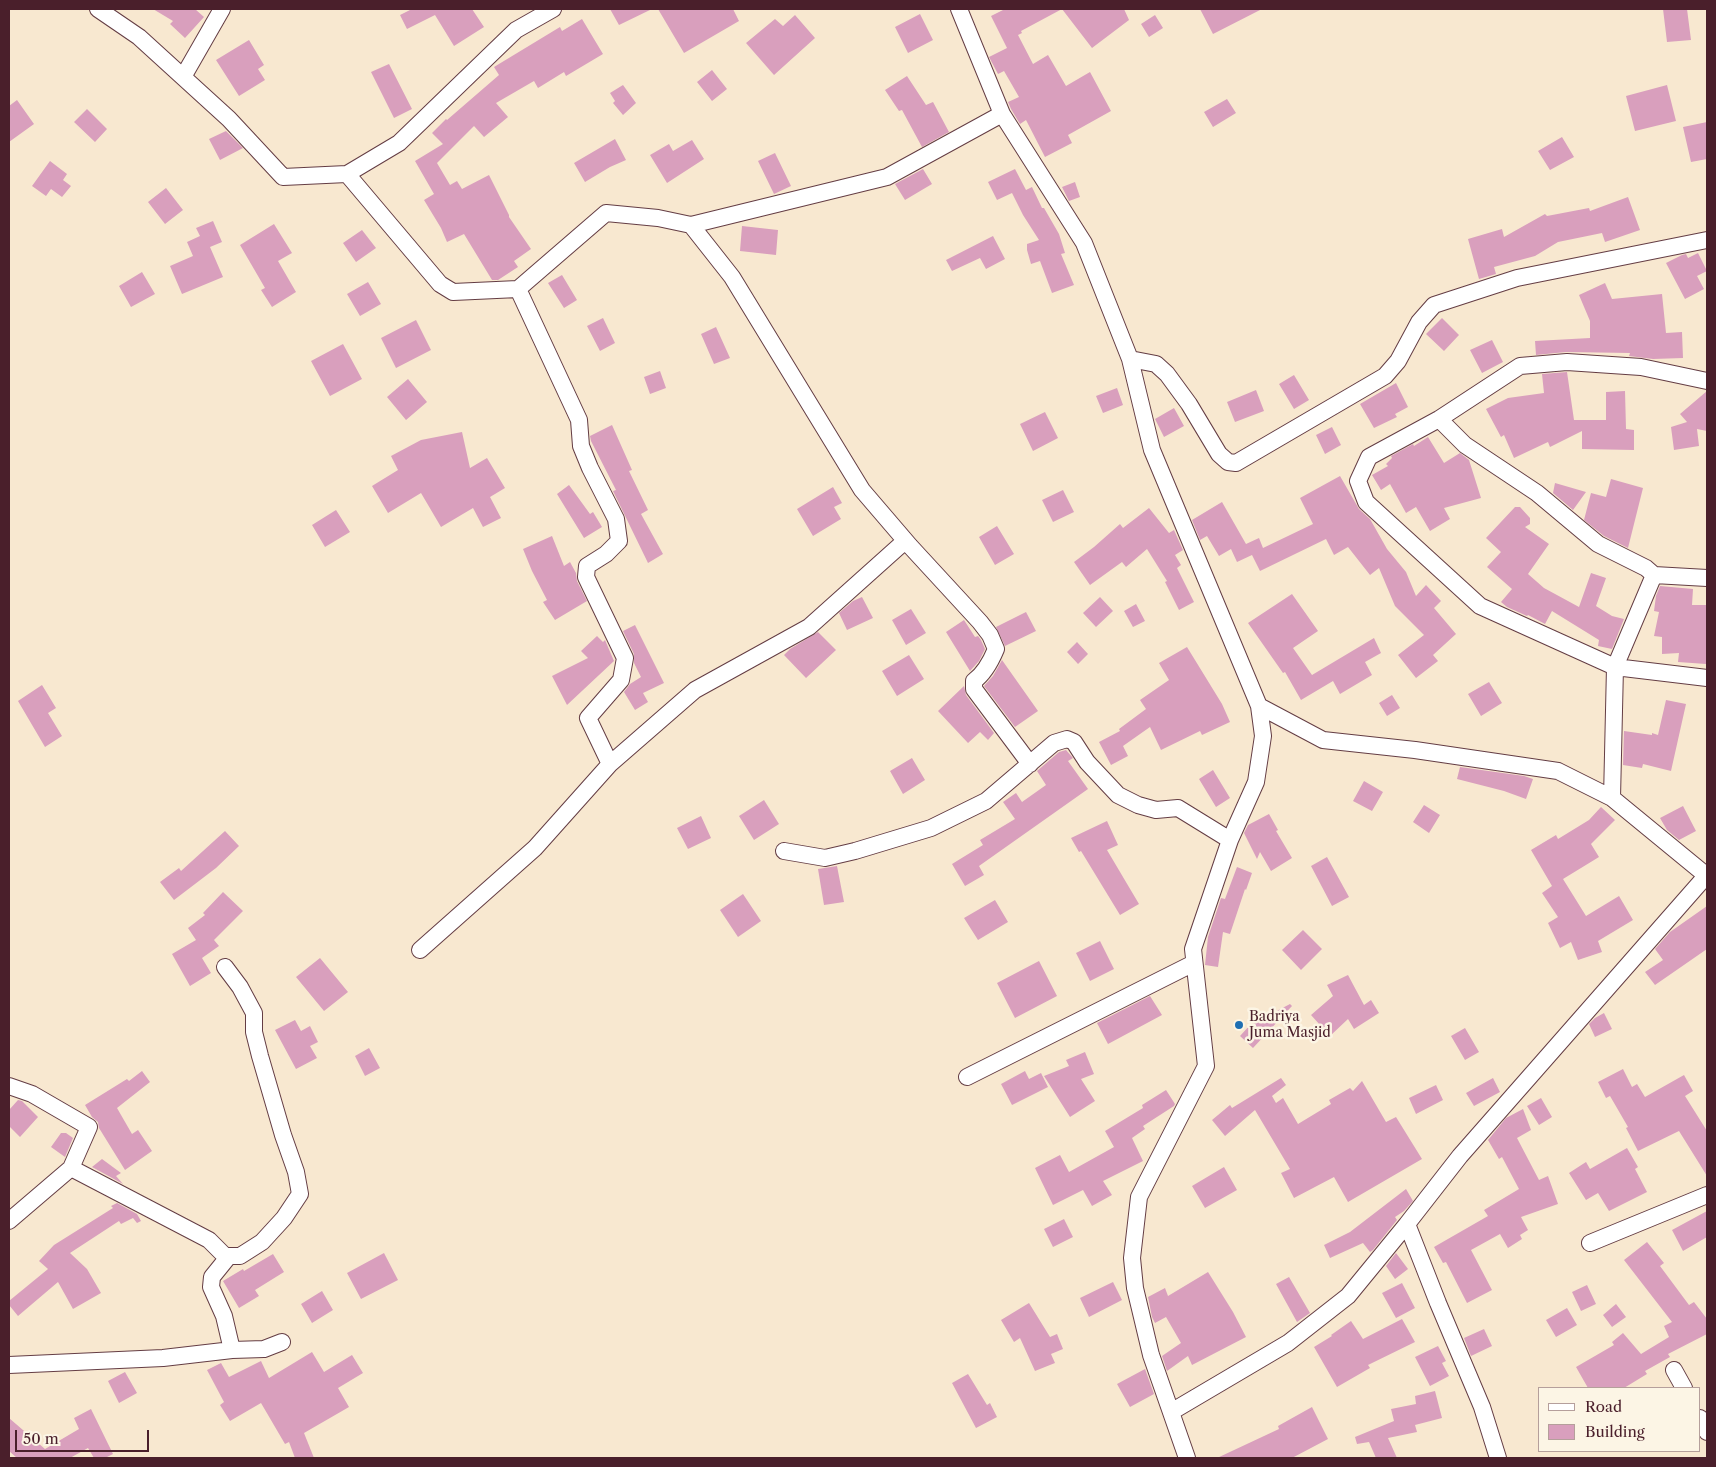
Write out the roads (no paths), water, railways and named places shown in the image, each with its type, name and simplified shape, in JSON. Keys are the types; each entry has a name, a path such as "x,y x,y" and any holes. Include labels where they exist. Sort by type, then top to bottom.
{"street":[{"path":"98,9 140,37 229,119 283,177 347,174 399,143 516,30 553,9"},
{"path":"183,77 222,9"},
{"path":"959,9 1002,114 1084,243 1130,359 1152,450 1258,706 1263,736 1256,782 1230,840 1193,949 1206,1066 1139,1197 1132,1258 1135,1288 1151,1355 1187,1458"},
{"path":"347,174 440,284 453,292 518,289 606,213 658,218 691,225 887,177 1002,114"},
{"path":"691,225 732,278 862,490 905,541 990,635 996,649 981,676 974,681 974,689 1030,764"},
{"path":"1130,359 1156,364 1167,374 1189,404 1219,454 1228,462 1236,463 1385,376 1398,361 1418,322 1434,305 1517,278 1707,240"},
{"path":"518,289 579,420 584,453 616,519 618,541 606,554 587,566 586,577 625,658 621,680 588,718 610,764"},
{"path":"1707,381 1632,366 1567,362 1520,366 1439,419 1369,457 1358,481 1366,502 1480,606 1616,667 1707,678"},
{"path":"1439,419 1464,445 1537,493 1598,544 1646,568 1654,575 1707,578"},
{"path":"420,950 535,848 610,764 695,690 809,626 905,541"},
{"path":"1612,798 1616,667 1654,575"},
{"path":"1171,1412 1288,1343 1348,1296 1460,1156 1707,877 1612,798 1558,771 1415,750 1323,740 1258,706"},
{"path":"784,850 825,858 855,852 931,828 986,801 1054,743 1067,739 1074,742 1087,762 1118,795 1138,805 1156,810 1178,808 1230,840"},
{"path":"967,1077 1194,963"},
{"path":"71,1168 209,1240 225,1256 240,1256 262,1242 284,1218 300,1194 296,1172 262,1065 254,1032 254,1013 240,987 225,967"},
{"path":"9,1086 32,1094 90,1127 71,1168 9,1221"},
{"path":"1590,1243 1707,1194"},
{"path":"1407,1224 1482,1407 1498,1458"},
{"path":"228,1256 212,1277 211,1287 224,1316 232,1350"},
{"path":"9,1365 163,1358 232,1350 264,1349 282,1342"},
{"path":"1674,1370 1683,1387"},
{"path":"1701,1420 1707,1432"}],"place":[{"name":"Badriya Juma Masjid","path":"1239,1025"}]}
